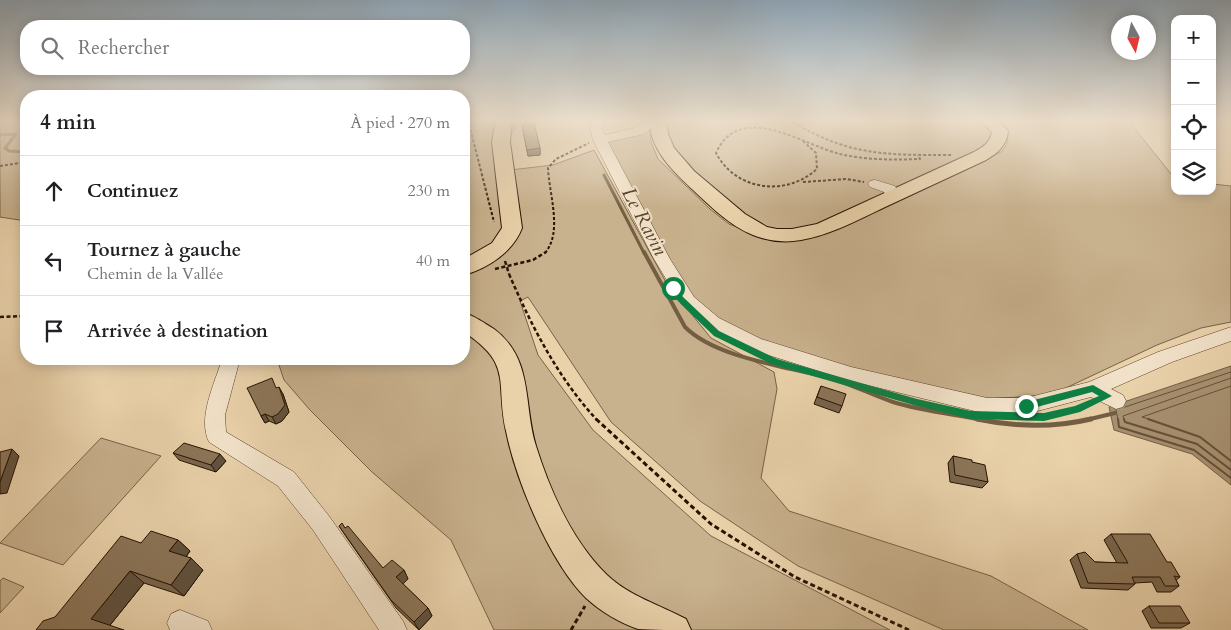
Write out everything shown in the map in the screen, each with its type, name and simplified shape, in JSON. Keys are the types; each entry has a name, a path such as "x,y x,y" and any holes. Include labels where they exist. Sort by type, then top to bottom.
{"main road":[{"path":"470,266 503,254 510,236 512,228 502,149"},
{"path":"667,149 670,155 713,198 742,222 760,231 781,236 802,235 824,228 991,149"},
{"path":"470,325 494,342 508,361 514,381 518,427 524,453 549,512 579,566 596,587 622,605 675,630"}],"street":[{"path":"605,149 662,259 688,301 713,323 755,344 851,374 987,406 1026,406 1106,395 1165,356 1231,334"},
{"path":"875,184 890,189 893,197"},
{"path":"229,365 215,415 216,436 286,479 321,523 394,630"}],"path":[{"path":"474,149 509,274 531,326 561,375 596,419 710,524 795,577 909,630"},
{"path":"490,270 538,258 549,249 554,232 548,168 556,159 573,149"},
{"path":"717,149 716,152 727,170 742,180 761,185 778,186 802,182 847,179 875,184"},
{"path":"802,182 812,175 818,164 818,156 814,149"},
{"path":"824,149 868,159 920,159 918,155"},
{"path":"853,149 882,154 952,155"},
{"path":"0,166 20,163"},
{"path":"0,317 20,316"},
{"path":"1052,415 1077,409 1106,395"},
{"path":"571,630 596,587"}],"shaded area":[{"path":"0,149 20,149 20,220 0,217"},
{"path":"470,149 509,149 510,170 553,165 594,150 667,284 711,338 774,372 777,389 761,478 789,511 991,576 1088,630 944,630 798,566 700,501 611,422 528,297 520,301 538,355 593,430 711,536 890,630 494,630 451,540 372,472 310,410 284,380 279,365 470,365"},
{"path":"608,149 654,149 658,159 710,209 729,224 761,236 782,240 802,240 1001,152 1003,149 1151,149 1171,174 1171,195 1216,195 1216,184 1231,186 1231,322 1201,328 1157,345 1051,395 986,399 855,369 760,340 720,320 690,299"},
{"path":"676,149 981,149 975,155 807,228 783,231 769,229 747,217 707,183"},
{"path":"101,438 161,456 63,565 0,543"},
{"path":"3,578 24,587 0,613 0,581"}],"water":[{"path":"1231,366 1231,485 1192,454 1114,430 1109,407"}],"building":[{"path":"272,378 276,388 279,387 285,405 278,414 272,417 265,414 261,416 247,388"},
{"path":"821,386 846,394 842,406 817,397"},
{"path":"184,443 220,454 211,465 173,453"},
{"path":"12,449 1,479 0,482 0,452"},
{"path":"953,456 985,465 988,482 955,475"},
{"path":"342,523 345,528 348,526 383,568 392,560 404,570 396,577 428,608 414,622 391,600 339,526"},
{"path":"151,531 178,540 169,551 191,558 171,585 130,571 91,619 124,630 36,630 43,621 55,617 121,536 141,543"},
{"path":"1111,534 1150,534 1167,562 1171,562 1180,577 1174,576 1179,586 1165,586 1160,577 1132,577 1135,584 1088,583 1077,554 1085,552 1095,562 1128,563"},
{"path":"1149,606 1180,606 1190,623 1159,623"}],"waterway":[{"path":"7,149 20,152"},
{"name":"Le Ravin","path":"604,175 644,253"},
{"name":"Le Ravin","path":"644,252 685,327 699,338 717,347 758,361 839,381 886,400 904,405 983,420"},
{"name":"Le Ravin","path":"1086,420 1115,413"},
{"name":"Le Ravin","path":"977,419 1020,425 1062,424 1091,419"}],"route":[{"path":"673,288 680,299 704,324 716,333 774,362 917,402 971,415 1044,417 1077,409 1107,396 1093,388 1026,406"}]}
